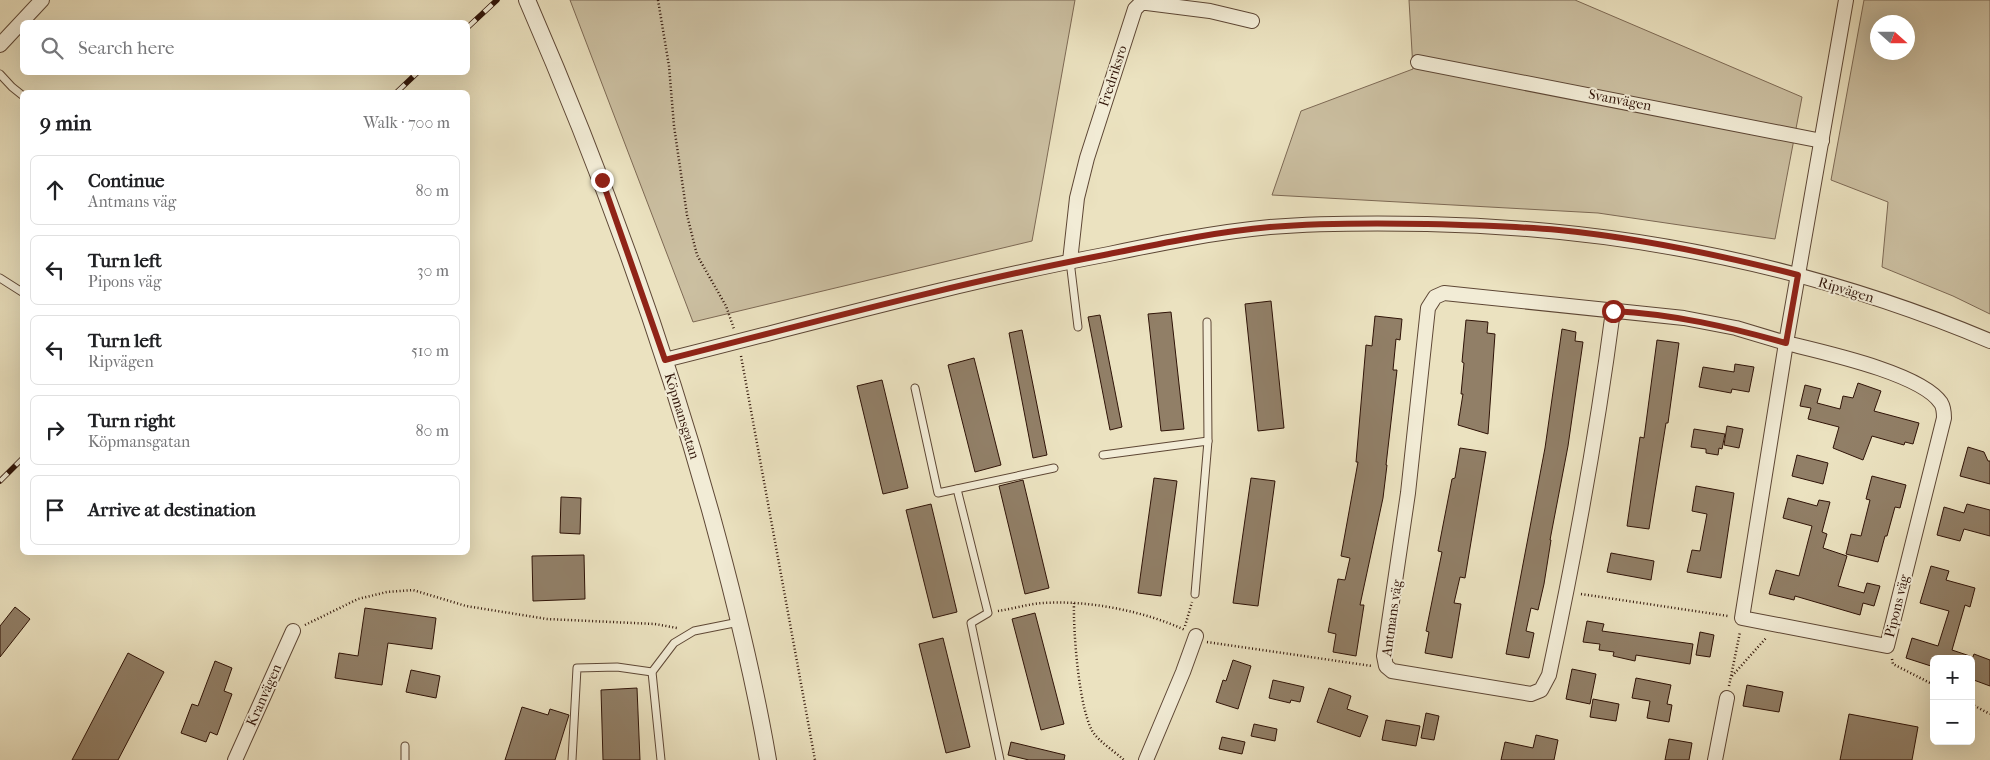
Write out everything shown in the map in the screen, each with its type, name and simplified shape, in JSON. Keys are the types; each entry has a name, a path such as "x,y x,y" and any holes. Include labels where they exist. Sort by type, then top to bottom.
{"street":[{"path":"23,20 42,0"},
{"name":"Köpmansgatan","path":"527,0 602,180 665,360 703,485 739,622 768,760"},
{"path":"1742,618 1786,343 1846,0"},
{"name":"Fredriksro","path":"1070,261 1070,248 1079,190 1087,158 1135,9 1141,3 1147,3 1210,12 1252,21"},
{"path":"0,45 20,24"},
{"name":"Svanvägen","path":"1418,62 1822,141"},
{"name":"Ripvägen","path":"665,360 981,281 1070,261 1199,236 1320,224 1400,223 1559,230 1704,252 1798,275 1920,313 1990,341"},
{"name":"Antmans väg","path":"1613,311 1592,455 1567,592 1549,675 1541,690 1531,694 1392,670 1386,666 1384,656 1408,493 1428,308 1435,297 1444,293 1454,293 1684,318 1736,328 1786,343"},
{"name":"Pipons väg","path":"1742,618 1887,646 1944,418 1944,410 1941,403 1932,394 1882,369 1786,343"},
{"name":"Kranvägen","path":"235,760 293,631"},
{"path":"1146,760 1183,672 1190,633"},
{"path":"1715,760 1727,698"}],"lane":[{"path":"0,74 20,93"},
{"path":"1070,261 1078,327"},
{"path":"0,278 20,291"},
{"path":"1195,594 1208,441 1207,322"},
{"path":"914,388 938,493 1054,468"},
{"path":"1102,455 1208,441"},
{"path":"956,489 988,613 971,623 1000,760"},
{"path":"661,760 652,672 674,643 694,631 739,622"},
{"path":"572,760 577,668 617,667 652,672"},
{"path":"405,746 405,760"}],"path":[{"path":"658,0 669,66 674,126 687,215 697,255 726,306 738,342 814,760"},
{"path":"293,631 358,599 387,592 413,590 466,606 547,619 655,624 694,631"},
{"path":"1567,592 1742,618 1727,698"},
{"path":"1190,633 1195,594"},
{"path":"1074,603 1073,627 1084,710 1094,734 1124,760"},
{"path":"1731,677 1778,625"},
{"path":"1887,646 1894,664 1930,683"},
{"path":"1975,706 1990,714"}],"shaded area":[{"path":"570,0 1075,0 1032,241 693,322"},
{"path":"1409,0 1575,0 1802,97 1775,239 1598,213 1272,195 1301,111 1413,69"},
{"path":"1864,0 1990,0 1990,314 1953,296 1882,267 1888,202 1831,180"}],"building":[{"path":"1271,301 1284,428 1258,431 1245,304"},
{"path":"1171,312 1184,429 1161,431 1148,314"},
{"path":"1100,315 1122,427 1110,430 1088,317"},
{"path":"1375,316 1402,319 1400,340 1396,339 1393,370 1397,370 1383,498 1360,605 1364,605 1356,656 1333,652 1336,634 1328,632 1338,579 1345,580 1350,558 1341,556 1358,462 1356,462 1366,345 1372,346"},
{"path":"1466,320 1488,322 1487,333 1495,334 1488,434 1458,425 1463,394 1461,394 1464,363 1462,362"},
{"path":"1562,329 1576,332 1575,341 1583,342 1568,446 1550,540 1544,584 1538,610 1531,608 1526,631 1534,633 1529,658 1506,654 1545,448"},
{"path":"1022,330 1047,455 1033,458 1009,333"},
{"path":"1657,340 1679,343 1668,423 1666,423 1649,529 1627,526 1640,437 1644,438"},
{"path":"974,358 1001,465 975,472 948,365"},
{"path":"1735,364 1754,367 1749,392 1732,389 1731,393 1699,387 1703,367 1734,372"},
{"path":"882,380 908,488 883,494 857,386"},
{"path":"1858,383 1881,391 1874,411 1919,423 1913,444 1905,442 1904,445 1872,436 1863,460 1833,448 1839,427 1808,419 1811,408 1800,406 1805,385 1821,389 1817,403 1840,409 1843,396 1853,398"},
{"path":"1727,426 1743,429 1739,448 1724,445"},
{"path":"1694,429 1725,434 1722,449 1719,448 1718,455 1706,453 1706,449 1691,447"},
{"path":"1968,447 1984,452 1988,461 1990,461 1990,484 1960,476"},
{"path":"1460,448 1486,452 1465,578 1460,577 1454,603 1461,604 1452,658 1425,653 1429,632 1426,631 1442,552 1438,551"},
{"path":"1797,455 1828,463 1823,484 1792,476"},
{"path":"1872,476 1906,485 1900,508 1895,507 1878,562 1846,554 1851,534 1861,536 1870,500 1866,499"},
{"path":"1154,478 1177,481 1161,596 1138,593"},
{"path":"1251,478 1275,481 1258,606 1233,603"},
{"path":"1023,480 1049,588 1025,594 999,486"},
{"path":"1696,486 1734,493 1721,578 1687,572 1692,550 1700,551 1707,514 1692,511"},
{"path":"561,497 581,498 580,534 560,533"},
{"path":"1788,498 1817,506 1819,500 1830,502 1822,532 1827,534 1823,548 1847,556 1838,586 1864,593 1867,583 1880,586 1874,606 1863,603 1860,615 1795,596 1794,600 1769,594 1776,570 1799,576 1812,526 1783,518"},
{"path":"931,504 957,612 933,618 906,510"},
{"path":"1967,504 1990,510 1990,536 1964,529 1960,541 1937,535 1944,507 1964,513"},
{"path":"1611,553 1654,561 1651,580 1607,572"},
{"path":"584,555 585,599 533,601 532,556"},
{"path":"1931,566 1949,571 1946,580 1975,588 1970,607 1965,605 1952,650 1967,655 1930,655 1930,666 1906,658 1912,638 1938,646 1949,611 1920,603"},
{"path":"15,607 30,619 0,657 0,626"},
{"path":"365,608 436,618 432,649 388,643 382,685 335,678 339,653 358,656"},
{"path":"1035,613 1064,724 1041,730 1012,619"},
{"path":"1587,621 1604,624 1602,631 1693,644 1690,664 1636,655 1635,661 1613,656 1614,652 1599,650 1600,644 1583,642"},
{"path":"1700,632 1714,635 1710,657 1696,655"},
{"path":"943,638 970,747 946,753 919,644"},
{"path":"128,653 164,672 118,760 72,760"},
{"path":"1974,655 1990,660 1990,686 1975,680"},
{"path":"1233,660 1251,666 1238,709 1216,702 1223,680 1226,681"},
{"path":"215,661 232,668 224,691 232,694 217,735 210,732 206,742 181,733 192,704 198,706"},
{"path":"1572,669 1596,674 1590,704 1566,699"},
{"path":"411,670 440,676 436,698 406,692"},
{"path":"1636,678 1671,685 1667,704 1672,705 1669,722 1647,718 1650,701 1632,698"},
{"path":"1273,680 1304,687 1300,702 1291,700 1290,703 1269,698"},
{"path":"1747,685 1783,692 1779,712 1743,706"},
{"path":"637,688 640,760 603,760 601,690"},
{"path":"1329,688 1351,696 1347,709 1368,716 1360,737 1317,722"},
{"path":"1593,699 1619,704 1616,721 1590,717"},
{"path":"522,707 548,715 550,709 569,715 555,760 505,760"},
{"path":"1426,713 1439,716 1434,740 1421,738"},
{"path":"1849,714 1918,727 1912,760 1840,760"},
{"path":"1386,720 1420,726 1416,746 1382,740"},
{"path":"1254,724 1277,729 1275,741 1251,736"},
{"path":"1536,735 1558,740 1554,760 1501,760 1505,742 1533,748"},
{"path":"1222,737 1245,742 1242,754 1219,749"},
{"path":"1669,739 1692,743 1689,760 1665,760"},
{"path":"1011,742 1065,755 1064,760 1029,760 1008,755"}],"railway":[{"path":"470,25 497,0"},
{"path":"399,90 415,75"},
{"path":"0,481 20,461"}],"route":[{"path":"602,180 665,360 981,281 1070,261 1199,236 1320,224 1447,224 1559,230 1704,252 1798,275 1786,343 1736,328 1684,318 1613,311"}]}
